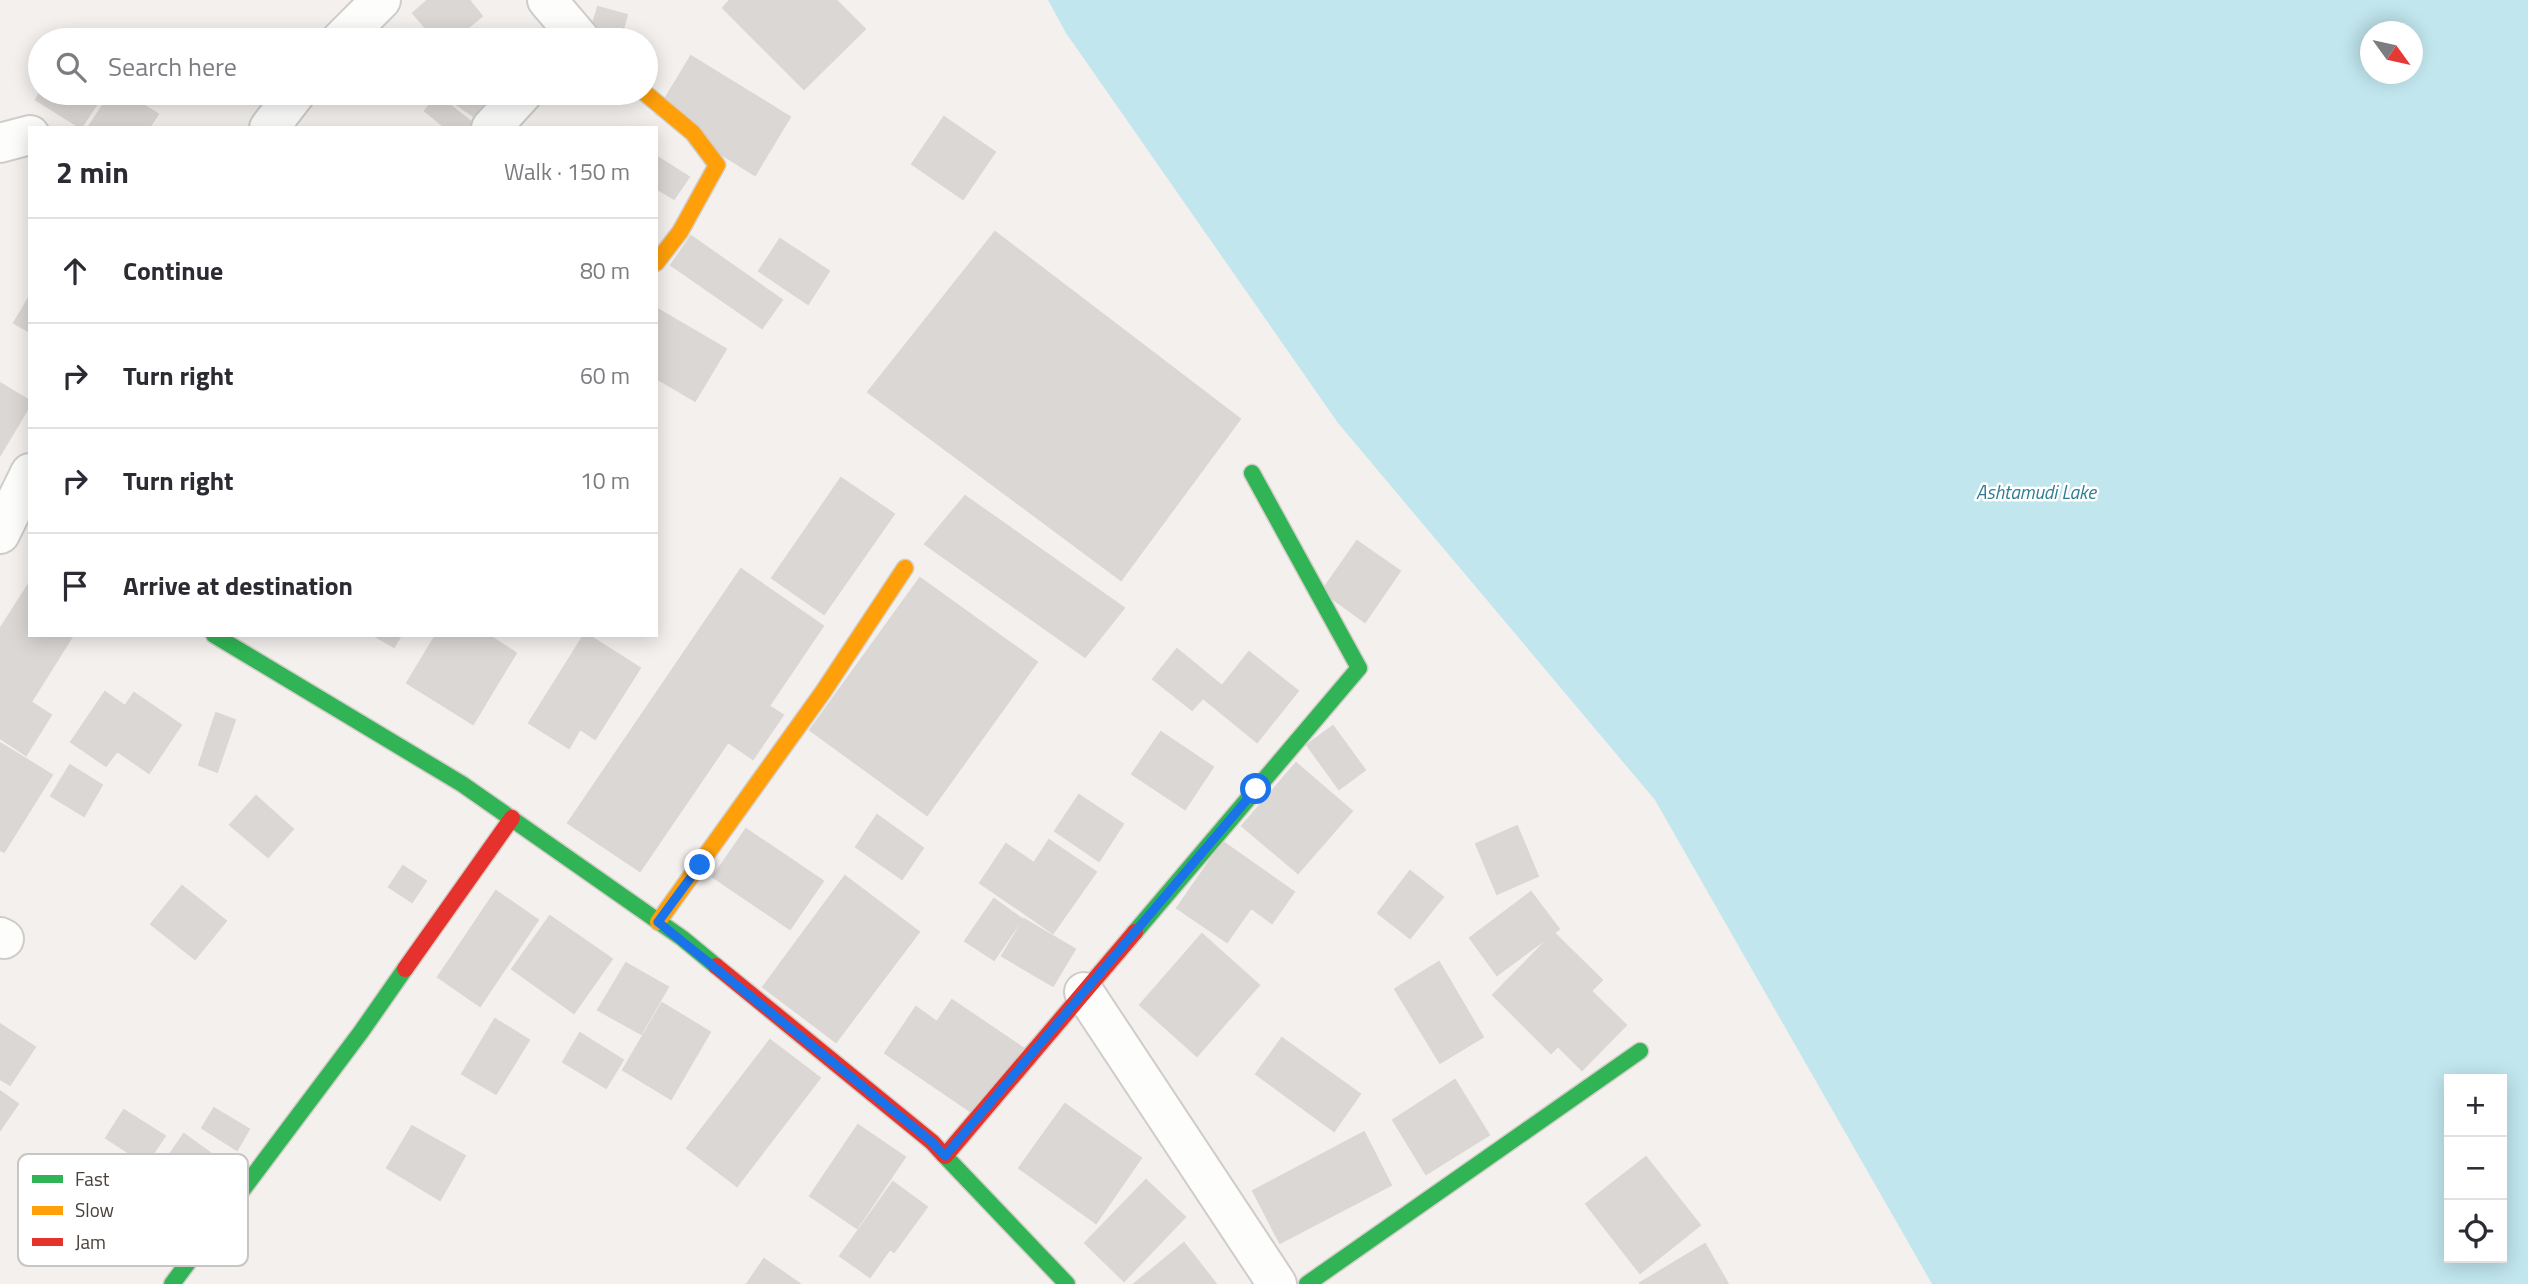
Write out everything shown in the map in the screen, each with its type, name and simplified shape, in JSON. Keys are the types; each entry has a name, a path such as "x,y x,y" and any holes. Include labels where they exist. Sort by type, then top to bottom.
{"street":[{"path":"353,28 381,0"},
{"path":"547,0 568,28"},
{"path":"658,104 693,133 717,165 680,232 658,260"},
{"path":"271,126 287,105"},
{"path":"493,126 512,105"},
{"path":"0,143 28,136"},
{"path":"945,1156 1359,668 1252,473"},
{"path":"658,922 823,692 905,568"},
{"path":"217,637 462,783 658,922 922,1133 1067,1284"},
{"path":"248,1183 361,1032 512,818"},
{"path":"1084,992 1277,1284"},
{"path":"1307,1284 1640,1051"},
{"path":"172,1284 186,1266"}],"water":[{"name":"Ashtamudi Lake","path":"1048,0 2528,0 2528,1284 1932,1284 1655,800 1338,423 1066,33"}],"building":[{"path":"428,0 469,0 482,16 468,28 426,28 413,13"},
{"path":"730,0 836,0 865,29 804,89 723,8"},
{"path":"598,7 627,15 623,28 591,28"},
{"path":"691,56 790,117 755,175 656,114"},
{"path":"44,105 96,105 82,126 78,126"},
{"path":"103,105 143,105 158,114 150,126 89,126"},
{"path":"430,105 450,105 475,125 444,126 425,111"},
{"path":"458,105 487,105 478,119"},
{"path":"944,117 995,152 963,199 912,164"},
{"path":"658,157 689,177 674,199 658,189"},
{"path":"995,232 1240,419 1121,580 868,392"},
{"path":"691,236 782,300 762,328 671,265"},
{"path":"780,239 829,271 808,304 759,271"},
{"path":"28,299 28,331 14,323"},
{"path":"658,309 726,349 695,401 658,379"},
{"path":"0,383 28,400 28,408 0,455"},
{"path":"841,478 894,514 824,614 772,578"},
{"path":"965,496 1124,608 1085,657 925,544"},
{"path":"1357,541 1400,571 1365,622 1322,591"},
{"path":"741,569 823,626 769,706 783,715 753,759 728,742 640,871 568,823"},
{"path":"920,578 1037,662 927,815 810,730"},
{"path":"28,585 28,637 72,637 31,702 51,715 26,755 0,738 0,629"},
{"path":"376,637 400,637 394,647"},
{"path":"435,637 491,637 516,653 473,724 407,683"},
{"path":"583,637 591,637 640,668 595,739 580,729 569,748 529,723"},
{"path":"1177,649 1222,686 1249,652 1298,691 1257,742 1203,698 1192,710 1153,679"},
{"path":"105,692 125,706 134,693 181,725 149,773 117,751 106,766 71,742"},
{"path":"216,713 235,720 217,772 199,765"},
{"path":"1333,726 1365,770 1339,789 1307,745"},
{"path":"1161,732 1213,767 1185,809 1132,774"},
{"path":"0,743 52,775 4,852 0,850"},
{"path":"1296,763 1352,811 1298,873 1242,826"},
{"path":"70,765 102,785 84,816 51,796"},
{"path":"1079,795 1123,824 1099,861 1055,831"},
{"path":"256,796 293,829 268,857 230,825"},
{"path":"877,815 923,848 902,879 856,847"},
{"path":"1517,826 1538,876 1497,894 1476,844"},
{"path":"746,829 823,881 790,929 713,877"},
{"path":"1049,840 1096,872 1053,933 980,883 1006,844 1034,863"},
{"path":"1223,842 1294,892 1272,923 1251,908 1227,942 1177,908"},
{"path":"403,866 426,881 412,902 389,887"},
{"path":"1410,871 1443,897 1410,938 1378,913"},
{"path":"845,876 919,932 836,1042 763,987"},
{"path":"182,886 226,921 195,959 151,924"},
{"path":"496,891 538,920 480,1006 438,977"},
{"path":"1531,892 1559,929 1497,975 1470,938"},
{"path":"994,899 1022,919 994,960 965,941"},
{"path":"550,916 612,959 574,1013 512,969"},
{"path":"1024,919 1075,949 1053,986 1002,956"},
{"path":"1554,933 1602,980 1591,991 1626,1025 1582,1070 1558,1046 1551,1053 1493,995"},
{"path":"1202,934 1259,985 1197,1056 1140,1005"},
{"path":"1439,962 1483,1037 1440,1063 1395,989"},
{"path":"626,963 668,987 641,1034 598,1010"},
{"path":"952,1000 1023,1048 976,1115 885,1053 916,1007 937,1022"},
{"path":"662,1003 710,1032 671,1099 623,1070"},
{"path":"495,1019 529,1040 496,1094 462,1074"},
{"path":"0,1024 35,1047 10,1085 0,1079"},
{"path":"580,1033 623,1060 606,1088 563,1062"},
{"path":"1282,1038 1360,1094 1334,1131 1256,1074"},
{"path":"770,1040 820,1078 737,1186 687,1148"},
{"path":"1455,1080 1489,1135 1426,1174 1393,1120"},
{"path":"0,1091 18,1104 0,1130"},
{"path":"1065,1104 1141,1158 1096,1223 1019,1168"},
{"path":"214,1108 249,1129 237,1150 202,1128"},
{"path":"124,1110 165,1136 153,1154 131,1154 106,1138"},
{"path":"858,1125 905,1157 857,1228 810,1196"},
{"path":"412,1126 465,1156 440,1200 387,1168"},
{"path":"1364,1132 1391,1185 1280,1243 1253,1191"},
{"path":"184,1134 212,1154 170,1154"},
{"path":"1646,1157 1700,1225 1640,1273 1586,1204"},
{"path":"1146,1180 1185,1217 1124,1281 1085,1243"},
{"path":"893,1182 927,1207 894,1252 890,1249 870,1277 840,1256"},
{"path":"1184,1243 1216,1284 1134,1284"},
{"path":"1705,1244 1728,1284 1640,1284 1640,1283"},
{"path":"764,1259 800,1284 747,1284"}],"traffic: fast":[{"path":"1135,932 1359,668 1252,473"},
{"path":"217,637 462,784 682,938 716,966"},
{"path":"248,1183 405,969"},
{"path":"1307,1284 1640,1051"},
{"path":"944,1155 1067,1284"},
{"path":"172,1284 186,1266"}],"traffic: slow":[{"path":"658,104 693,133 717,165 680,232 658,260"},
{"path":"658,922 823,692 905,568"}],"traffic: jam":[{"path":"405,969 512,818"},
{"path":"945,1156 1135,932"},
{"path":"716,966 932,1142 944,1155"}],"route":[{"path":"700,865 658,922 682,938 932,1142 945,1156 1256,789"}]}
